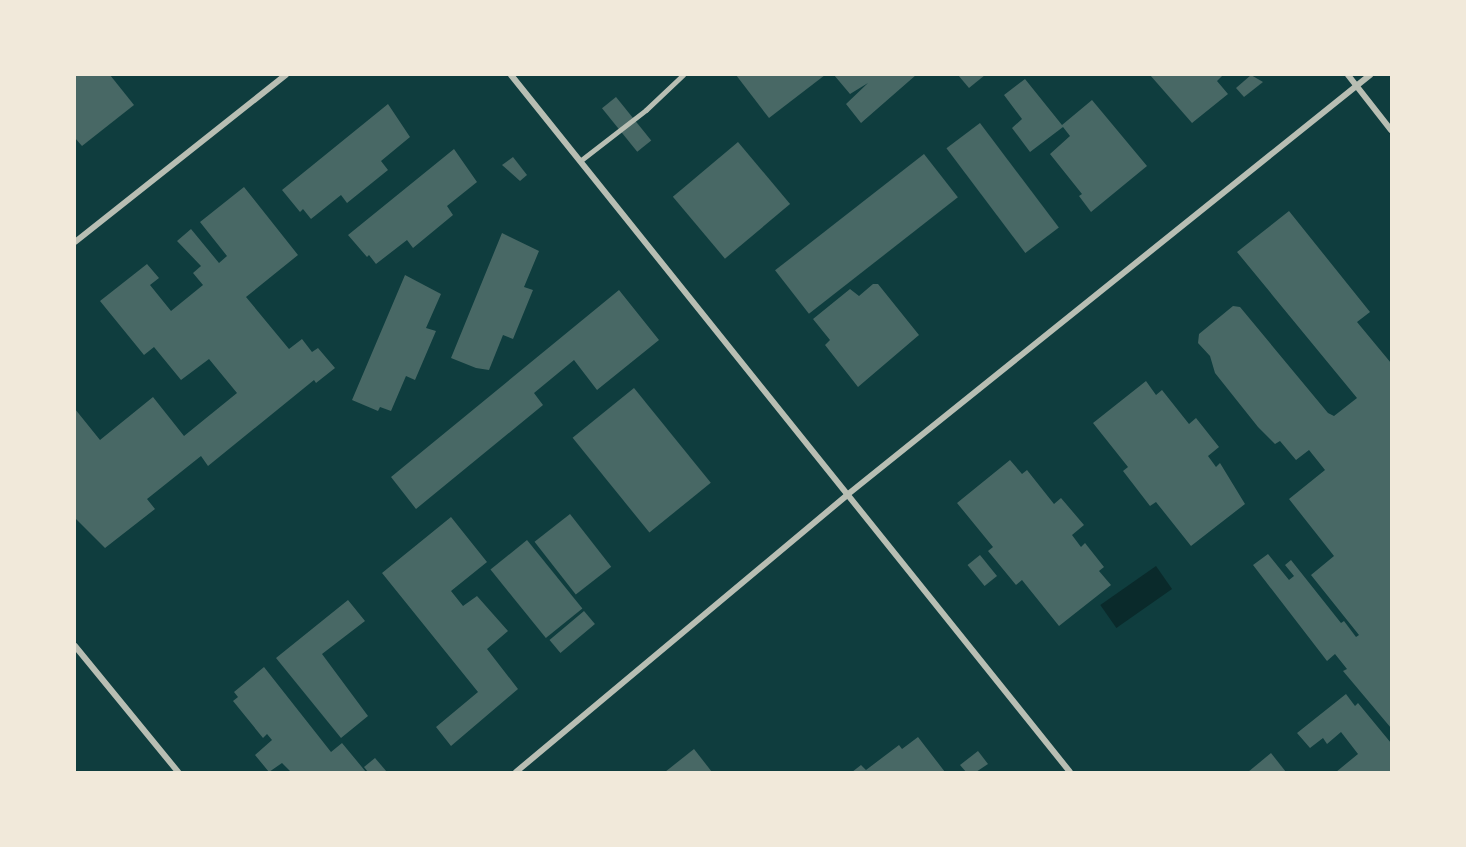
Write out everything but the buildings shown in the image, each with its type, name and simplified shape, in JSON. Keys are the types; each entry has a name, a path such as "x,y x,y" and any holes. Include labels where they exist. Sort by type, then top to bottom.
{"street":[{"path":"75,242 286,75"},
{"path":"511,75 1070,772"},
{"path":"1348,75 1391,130"},
{"path":"516,772 847,495 1370,75"},
{"path":"75,646 178,772"}],"lane":[{"path":"580,161 646,110 683,75"}],"water":[{"path":"1156,566 1172,589 1116,628 1100,605"}]}
